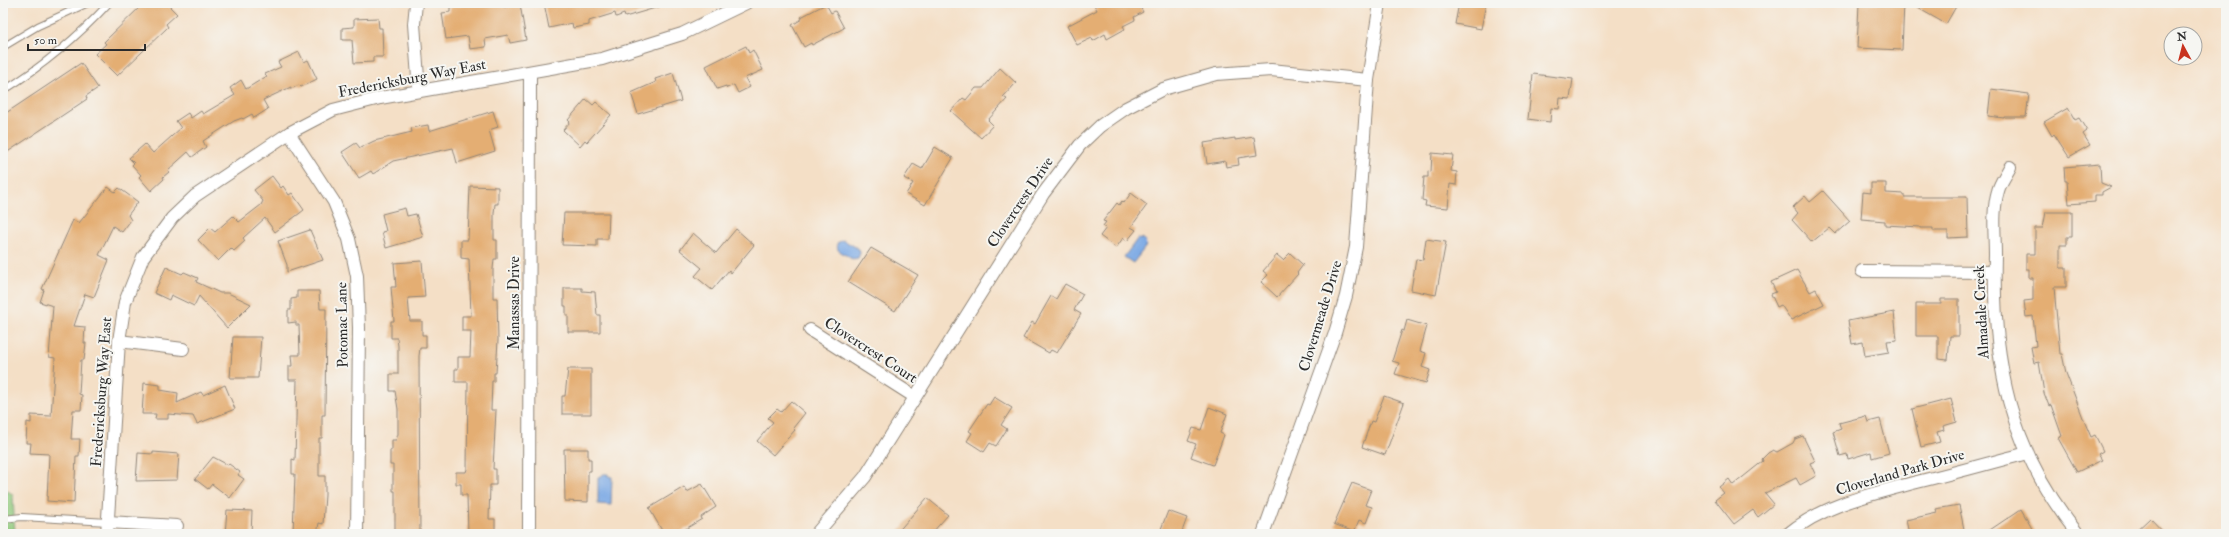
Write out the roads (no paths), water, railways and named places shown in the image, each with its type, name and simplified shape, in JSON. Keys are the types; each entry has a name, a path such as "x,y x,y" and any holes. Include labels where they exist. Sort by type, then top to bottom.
{"street":[{"path":"416,3 414,28 419,91"},
{"name":"Fredericksburg Way East","path":"108,528 119,341 123,312 132,281 144,257 162,230 195,196 289,133 337,109 419,91 602,59 632,51 688,31 746,3"},
{"name":"Clovermeade Drive","path":"1263,534 1335,333 1346,296 1356,247 1368,80 1380,3"},
{"name":"Clovercrest Drive","path":"816,534 865,477 1043,194 1080,145 1100,126 1126,108 1163,89 1216,74 1271,70 1368,80"},
{"name":"Manassas Drive","path":"529,534 530,72"},
{"name":"Potomac Lane","path":"289,133 334,202 349,239 357,276 359,328 357,534"},
{"name":"Almadale Creek","path":"2010,167 1997,196 1994,272 1997,337 2002,378 2010,409 2027,453 2047,489 2078,534"},
{"path":"1862,271 1994,272"},
{"name":"Clovercrest Court","path":"810,330 915,397"},
{"path":"119,341 183,349"},
{"name":"Cloverland Park Drive","path":"1788,534 1800,524 1828,509 1869,495 2027,453"},
{"path":"108,528 177,526"}],"lane":[{"path":"3,47 38,26 88,3"},
{"path":"3,91 25,77 69,44 109,3"},
{"path":"3,519 22,517 108,528"}],"water":[{"path":"1138,238 1140,240 1142,238 1146,241 1145,243 1147,245 1133,263 1124,257"},
{"path":"843,240 859,249 860,253 858,258 852,259 838,250 837,243"},
{"path":"602,474 608,474 608,476 612,477 611,505 598,504 598,477 602,476"}]}
